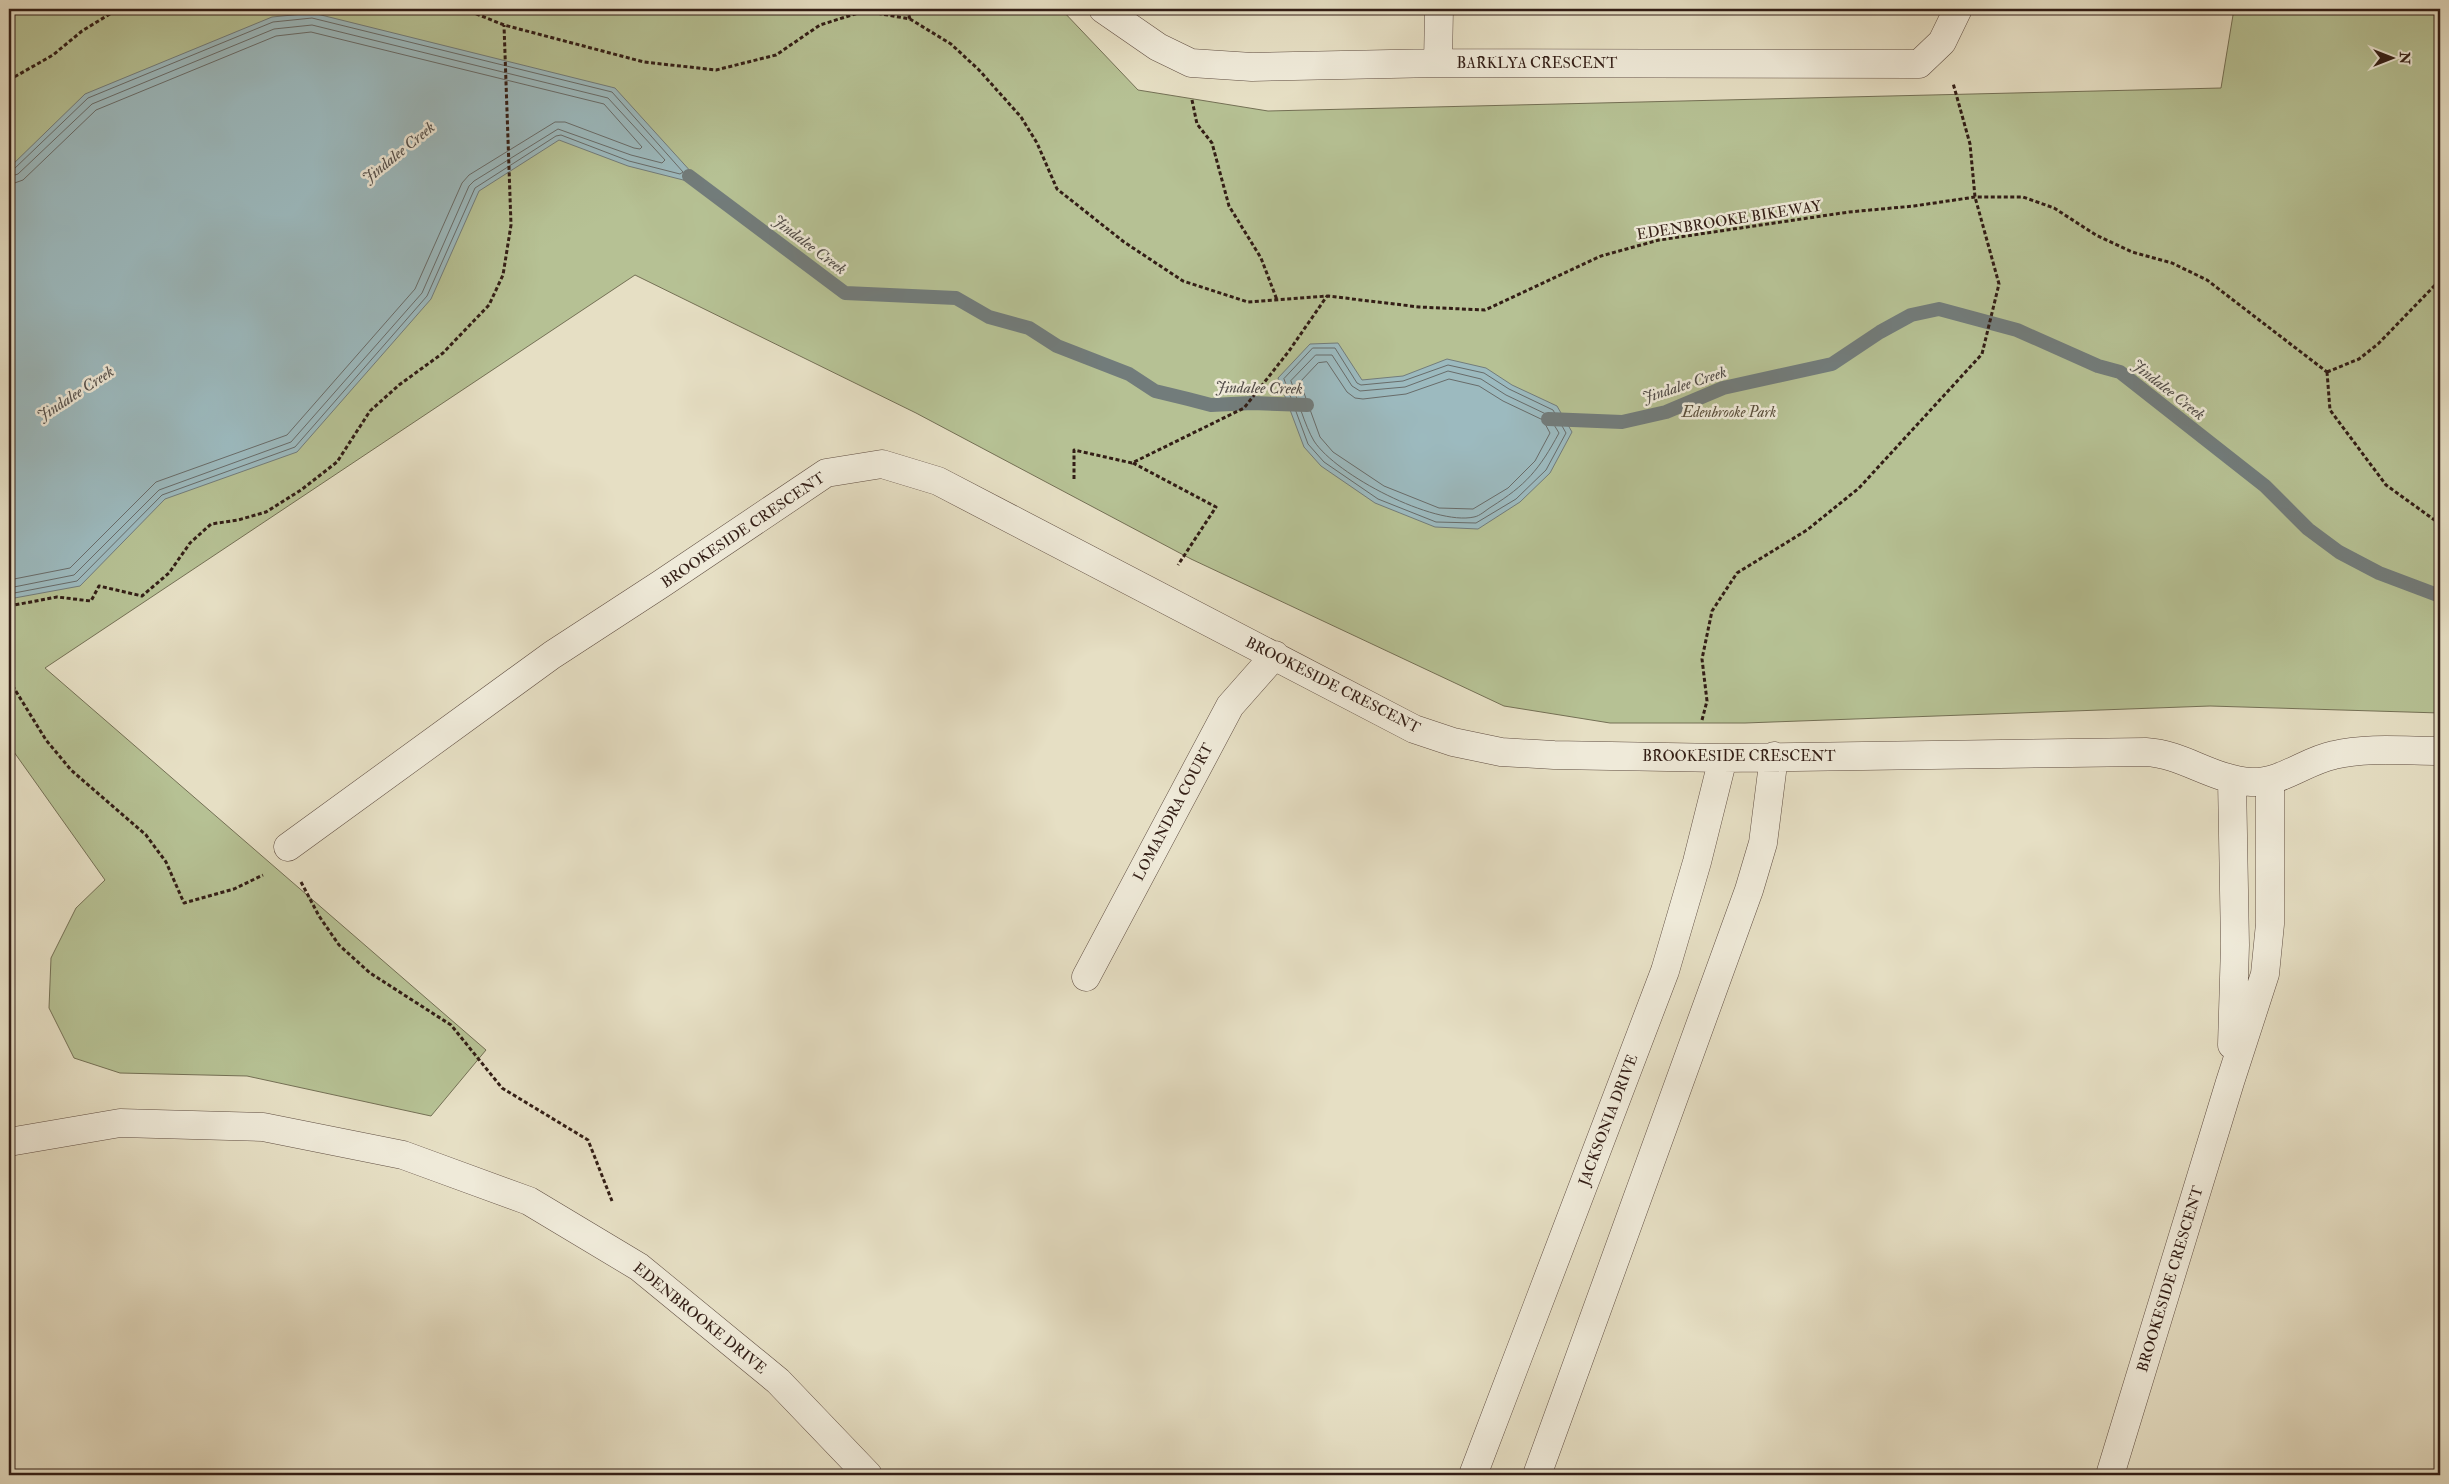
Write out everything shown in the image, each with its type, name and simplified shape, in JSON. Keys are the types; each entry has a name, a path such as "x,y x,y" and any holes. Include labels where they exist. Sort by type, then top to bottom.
{"street":[{"name":"BARKLYA CRESCENT","path":"1103,9 1158,47 1191,63 1252,67 1438,63 1919,64 1942,42 1958,9"},
{"path":"1438,63 1439,9"},
{"name":"BROOKESIDE CRESCENT","path":"288,847 552,655 826,473 882,464 938,481 1414,729 1453,742 1521,754 1693,758 2152,752 2174,756 2209,773 2232,780 2252,782 2270,780 2335,754 2440,751"},
{"name":"LOMANDRA COURT","path":"1086,978 1230,706 1274,655"},
{"path":"1537,1475 1750,890 1763,843 1774,756"},
{"name":"JACKSONIA DRIVE","path":"1473,1475 1665,971 1697,862 1723,758"},
{"name":"BROOKESIDE CRESCENT","path":"2230,1082 2235,986 2232,780"},
{"name":"BROOKESIDE CRESCENT","path":"2110,1475 2230,1082 2258,997 2268,958 2270,924 2270,780"},
{"name":"EDENBROOKE DRIVE","path":"9,1142 120,1122 263,1127 403,1155 529,1201 639,1267 778,1381 868,1475"}],"path":[{"path":"9,80 53,55 82,31 118,9"},
{"name":"EDENBROOKE BIKEWAY","path":"464,9 504,25 644,62 716,70 776,55 820,25 865,11 910,19 951,44 979,70 1020,117 1038,143 1057,189 1124,242 1182,281 1248,302 1328,296 1419,307 1485,310 1601,256 1659,240 1849,212 1914,206 1975,197 2023,197 2054,208 2096,235 2132,252 2172,263 2208,280 2328,372"},
{"path":"851,9 855,14"},
{"path":"907,9 910,19"},
{"path":"9,606 57,598 91,601 99,586 142,596 169,572 190,543 211,524 238,520 266,512 301,490 336,462 370,411 399,385 443,353 489,305 503,275 511,225 508,189 504,25"},
{"path":"1693,758 1707,701 1702,658 1712,611 1737,572 1807,530 1859,488 1982,354 1999,284 1975,197 1970,144 1942,42"},
{"path":"1191,63 1192,99 1197,124 1212,143 1229,206 1261,258 1277,300"},
{"path":"2440,280 2359,359 2328,372 2330,410 2386,485 2440,524"},
{"path":"1132,463 1244,408 1328,296"},
{"path":"1074,479 1074,450 1132,463 1216,507 1159,595"},
{"path":"9,680 46,740 71,770 146,835 166,862 184,903 234,889 256,880 277,863 288,847"},
{"path":"288,847 303,885 319,916 339,945 370,973 451,1025 502,1088 588,1140 612,1201"}],"green space":[{"name":"Edenbrooke Park","path":"9,9 1061,9 1138,90 1268,111 2221,88 2234,9 2440,9 2440,713 2210,706 1745,723 1610,723 1504,706 1191,559 916,413 635,275 45,668 486,1050 431,1116 247,1076 120,1073 74,1058 49,1008 51,958 76,908 105,880 9,745"}],"water":[{"path":"313,13 615,88 703,185 628,166 559,140 479,191 431,299 297,452 165,499 80,586 9,599 9,168 85,94 272,17"},
{"path":"1338,343 1362,380 1403,376 1447,359 1486,368 1512,385 1557,406 1572,432 1550,473 1520,502 1478,529 1435,527 1375,503 1321,466 1304,447 1278,378 1310,344"}],"waterway":[{"name":"Jindalee Creek","path":"689,176 845,293 956,298 989,317 1029,328 1057,346 1129,374 1155,391 1211,405 1252,403 1307,405"},
{"name":"Jindalee Creek","path":"1548,419 1622,422 1666,412 1723,388 1832,364 1880,332 1911,315 1939,309 2017,330 2098,366 2120,372 2265,486 2308,529 2339,552 2379,573 2440,596"}]}
